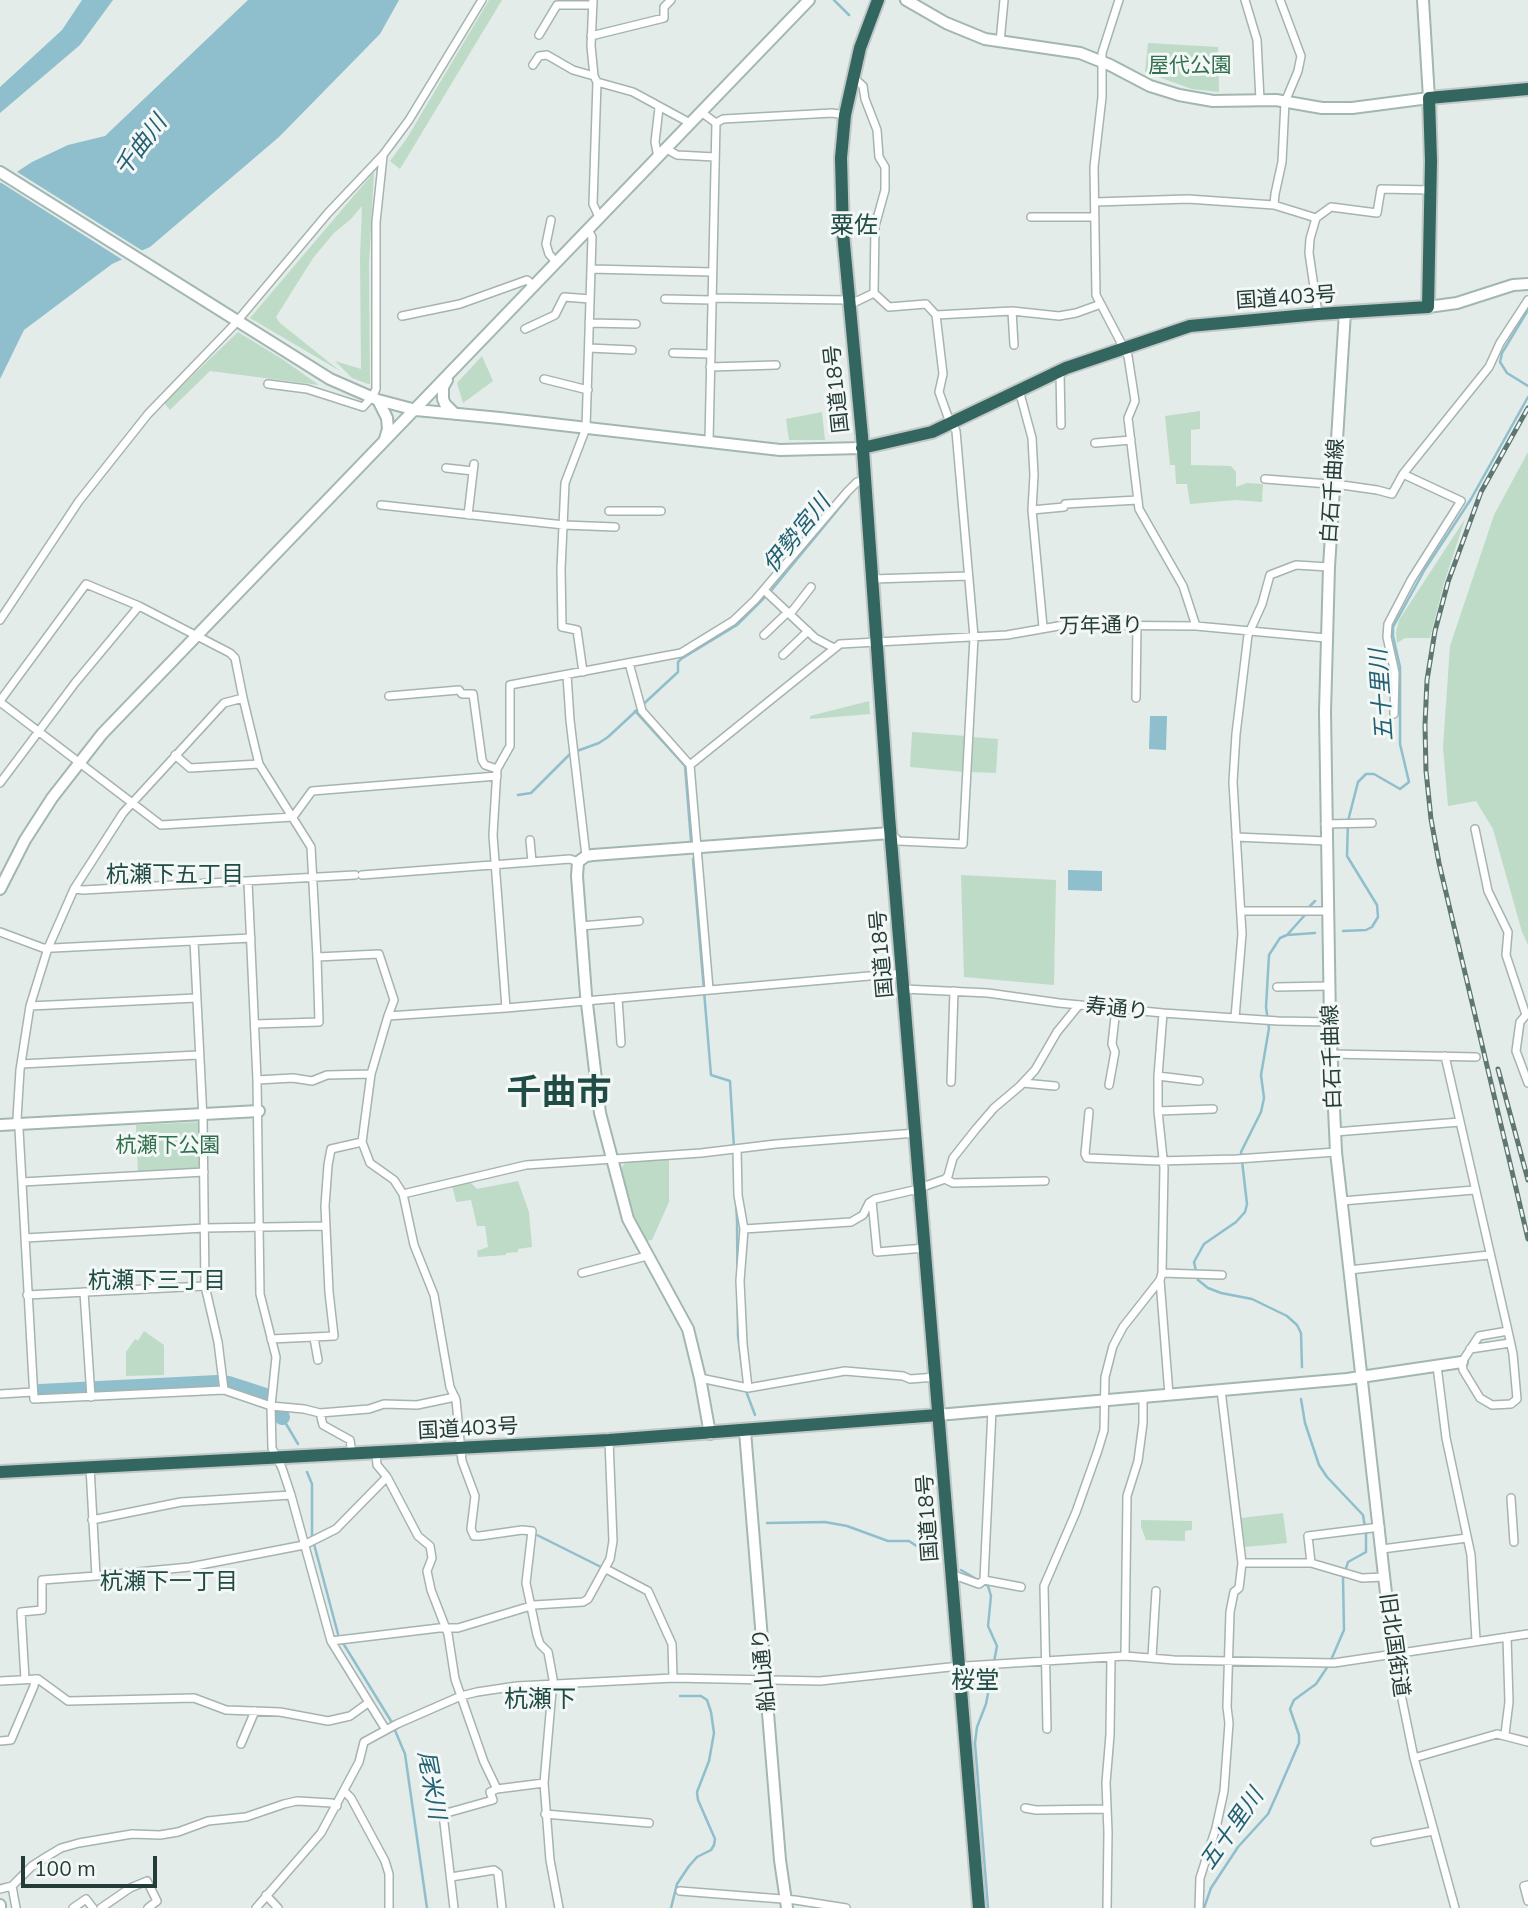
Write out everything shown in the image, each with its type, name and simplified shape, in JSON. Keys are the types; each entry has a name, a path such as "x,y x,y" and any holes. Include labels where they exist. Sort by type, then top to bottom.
{"highway":[{"name":"国道18号","path":"878,0 860,48 856,80 845,115 841,158 848,302 862,448 890,833 978,1908"},
{"path":"1428,307 1431,190 1429,98 1528,89"},
{"name":"国道403号","path":"862,448 909,439 951,424 1060,371 1190,326 1428,307"},
{"name":"国道403号","path":"0,1472 710,1434 939,1415"}],"street":[{"path":"0,620 79,501 148,414 328,212 383,155 409,121 482,0"},
{"path":"591,36 664,18 664,7 671,0"},
{"path":"0,888 25,840 78,762 809,0"},
{"path":"906,0 946,23 985,39 1080,53 1102,61 1150,86 1179,95 1213,101 1260,100 1322,108 1352,108 1429,98 1423,0"},
{"path":"1000,42 1004,0"},
{"path":"1119,0 1106,37 1102,61 1095,147 1096,295 1128,356 1135,401 1128,418 1139,509 1184,586 1196,626"},
{"path":"1245,0 1257,40 1260,100"},
{"path":"1275,205 1282,162 1285,102 1301,56 1280,0"},
{"path":"539,35 557,5 593,3 593,204 600,217"},
{"path":"533,65 539,56 547,55 573,70 633,92 690,123"},
{"path":"74,888 83,890 315,878 890,833 899,841 963,844 974,637 956,431 939,392 943,373 936,315 926,304 889,307 874,293 875,226 884,190 885,167 879,157 877,130 863,86 856,80"},
{"path":"659,108 655,142 662,152 715,157"},
{"path":"701,112 716,123"},
{"path":"716,123 723,118 832,113 845,115"},
{"path":"709,441 716,123"},
{"path":"383,155 376,222 375,398 387,418 385,442"},
{"path":"0,172 330,379 375,398 416,410 780,450 862,448"},
{"path":"1318,314 1309,253 1316,218 1331,207 1377,213 1381,189 1431,190"},
{"path":"1095,202 1188,200 1275,205 1316,218"},
{"path":"1031,217 1094,217"},
{"path":"551,220 546,244 549,254 556,262"},
{"path":"583,672 578,630 562,627 561,569 565,483 586,428 592,237 588,230"},
{"path":"591,269 712,272"},
{"path":"402,316 460,304 527,280 534,286"},
{"path":"1428,307 1457,303 1513,285 1528,284"},
{"path":"665,299 848,302 874,293"},
{"path":"525,330 555,314 564,297 590,299"},
{"path":"1265,479 1377,490 1392,494 1404,474 1489,367 1500,343 1528,300"},
{"path":"936,315 1012,311 1059,316 1101,304"},
{"path":"1012,311 1014,345"},
{"name":"白石千曲線","path":"1345,312 1326,638 1325,824 1336,1152 1361,1377"},
{"path":"589,323 636,324"},
{"path":"589,348 632,350"},
{"path":"673,353 710,354"},
{"path":"710,367 776,365"},
{"path":"1060,371 1061,425"},
{"path":"450,374 442,393 445,404 455,414"},
{"path":"544,379 588,390"},
{"path":"268,384 307,389 363,407 375,398"},
{"path":"1019,390 1032,438 1032,510 1043,627"},
{"path":"1095,443 1131,439"},
{"path":"446,468 474,468 468,515"},
{"path":"1394,715 1395,673 1387,637 1388,624 1411,580 1461,501 1404,474"},
{"path":"506,1008 494,835 497,773 510,746 510,685 681,653 733,621 765,591 847,492 857,482 864,481"},
{"path":"1032,510 1064,507 1065,504 1138,500"},
{"path":"380,505 564,525 612,527 609,508 655,508"},
{"path":"1235,1018 1241,954 1241,911 1233,782 1248,635 1262,604 1270,575 1296,565 1329,567"},
{"path":"871,579 968,576"},
{"path":"255,1024 319,1022 315,878 311,847 293,817 259,764 235,659 230,653 139,606 86,584 0,702 161,825 293,817"},
{"path":"764,635 789,613 811,587"},
{"path":"690,765 834,648 808,631 765,591"},
{"path":"0,783 37,730 139,606"},
{"path":"1136,698 1137,624"},
{"name":"万年通り","path":"834,648 840,644 1007,635 1043,627 1137,624 1196,626 1326,638"},
{"path":"783,655 808,631"},
{"path":"629,663 640,707 690,765 706,990"},
{"path":"568,675 582,859 581,926 595,1087 610,1160 628,1219 685,1322 700,1378 710,1434"},
{"path":"389,696 459,690 462,694 473,694 481,760 497,773"},
{"path":"243,698 224,702 132,802 74,888 48,948 30,1006 21,1065 18,1125 34,1399 91,1392 224,1389 271,1406 320,1413 369,1409 384,1404 417,1405 455,1397"},
{"path":"175,755 190,768 259,764"},
{"path":"293,817 312,791 497,773"},
{"path":"1325,824 1372,823"},
{"path":"1475,829 1488,891 1508,932 1506,955 1526,1015 1520,1022 1516,1051 1528,1083"},
{"path":"1236,837 1326,841"},
{"path":"530,840 532,862"},
{"path":"248,882 259,1111 260,1294 276,1357 271,1406 272,1448 291,1496 331,1641 387,1729"},
{"path":"1241,911 1328,911"},
{"path":"581,926 639,921"},
{"path":"0,932 48,948 251,938"},
{"path":"194,941 204,1172 205,1286 224,1389"},
{"path":"317,957 379,954 394,1000 371,1074 362,1142 370,1163 394,1180 403,1195 414,1245 434,1294 450,1387 455,1397 462,1461 475,1496 471,1529 474,1536 532,1531 526,1583 537,1636 540,1644 548,1651 554,1679 544,1783 550,1860 558,1908"},
{"path":"388,1016 903,973"},
{"path":"1277,987 1329,985"},
{"name":"寿通り","path":"904,989 954,991 1163,1013 1330,1022"},
{"path":"951,1082 954,991"},
{"path":"30,1006 196,998"},
{"path":"618,998 621,1042"},
{"path":"744,1229 851,1222 863,1215 872,1201 945,1179 953,1158 994,1108 1035,1070 1057,1032 1079,1005"},
{"path":"1110,1085 1115,1052 1112,1044 1116,1008"},
{"path":"1163,1013 1158,1111 1163,1159 1161,1277 1169,1395"},
{"path":"1331,1054 1476,1057"},
{"path":"21,1065 198,1055"},
{"path":"1445,1056 1508,1331 1518,1392 1517,1399 1511,1404 1492,1405 1486,1403 1475,1389 1463,1370 1462,1362 1479,1336 1508,1331"},
{"path":"257,1080 293,1078 312,1081 327,1075 371,1074"},
{"path":"1158,1076 1199,1081"},
{"path":"1023,1083 1055,1086"},
{"path":"1158,1111 1213,1110"},
{"path":"0,1125 259,1111"},
{"path":"1088,1112 1090,1138 1085,1154 1087,1158 1241,1159 1336,1152"},
{"path":"1335,1132 1460,1122"},
{"path":"403,1195 526,1164 610,1160 916,1133"},
{"path":"271,1339 334,1336 325,1206 331,1149 362,1142"},
{"path":"734,1150 744,1229 740,1281 748,1388"},
{"path":"22,1182 204,1172"},
{"path":"945,1179 953,1184 1045,1181"},
{"path":"1342,1201 1474,1190"},
{"path":"872,1201 877,1252 925,1248"},
{"path":"25,1238 204,1228 326,1226"},
{"path":"1349,1270 1489,1255"},
{"path":"582,1273 648,1256"},
{"path":"1046,1729 1044,1586 1076,1512 1104,1430 1104,1401 1110,1353 1117,1336 1161,1277 1196,1273 1222,1275"},
{"path":"27,1295 205,1286"},
{"path":"84,1292 91,1392"},
{"path":"314,1338 318,1360"},
{"path":"1470,1349 1510,1343"},
{"path":"939,1415 1361,1377 1462,1362"},
{"path":"1437,1366 1446,1438 1472,1567 1476,1640"},
{"path":"700,1378 748,1388 845,1371 903,1376 909,1379 936,1377"},
{"name":"旧北国街道","path":"1361,1377 1370,1528 1382,1549 1393,1655 1414,1758 1455,1908"},
{"path":"1199,1908 1200,1878 1216,1828 1226,1770 1230,1612 1234,1592 1239,1588 1242,1563 1221,1390"},
{"path":"0,1394 33,1392"},
{"path":"1125,1656 1127,1496 1138,1461 1143,1397"},
{"path":"981,1582 992,1410"},
{"path":"320,1413 323,1425 350,1440 353,1454"},
{"name":"船山通り","path":"746,1431 780,1860 786,1904"},
{"path":"331,1641 458,1628 530,1606 583,1602 588,1599 610,1559 612,1541 609,1440"},
{"path":"376,1453 377,1465 387,1477 418,1536 430,1546 432,1558 427,1571 431,1590 446,1628 455,1679 484,1762 497,1789"},
{"path":"90,1468 96,1576"},
{"path":"25,1679 21,1612 42,1610 42,1580 190,1567 304,1545 336,1529 387,1477"},
{"path":"92,1520 181,1502 291,1496"},
{"path":"1511,1498 1514,1542"},
{"path":"1311,1563 1308,1536 1370,1528"},
{"path":"1382,1549 1466,1538"},
{"path":"1242,1563 1311,1563 1362,1578 1384,1577"},
{"path":"606,1569 648,1591 672,1644 673,1678"},
{"path":"951,1574 981,1582 1021,1587"},
{"path":"1152,1657 1156,1591"},
{"path":"256,1908 321,1833 359,1762 364,1742 397,1724 461,1696 517,1686 673,1678 820,1681 959,1667 1125,1656 1334,1663 1528,1634"},
{"path":"1505,1734 1509,1702 1507,1637"},
{"path":"1107,1908 1108,1832 1105,1809 1111,1657"},
{"path":"0,1681 35,1679 68,1701 194,1698 226,1710 280,1712 327,1721 350,1716 368,1703"},
{"path":"0,1741 11,1740 35,1679"},
{"path":"241,1744 255,1711"},
{"path":"1414,1758 1497,1734 1528,1742"},
{"path":"454,1908 443,1814 493,1800 490,1792 497,1789 544,1783"},
{"path":"344,1791 351,1798 385,1861 388,1874 388,1908"},
{"path":"0,1889 12,1886 61,1848 79,1843 178,1832 208,1821 246,1817 297,1801 332,1803 337,1806"},
{"path":"1026,1808 1105,1809"},
{"path":"545,1814 649,1823"},
{"path":"1376,1842 1433,1830"},
{"path":"451,1877 494,1870 498,1873 502,1908"},
{"path":"101,1908 130,1888 147,1881 157,1901 148,1908"},
{"path":"1528,1885 1524,1886 1528,1901"},
{"path":"12,1886 16,1908"},
{"path":"680,1891 786,1904 846,1908"},
{"path":"266,1895 278,1908"},
{"path":"73,1908 86,1899 93,1908"}],"green space":[{"path":"489,0 502,0 400,169 390,161 407,138"},
{"name":"屋代公園","path":"1148,43 1218,47 1219,92 1192,89 1145,72"},
{"path":"374,172 369,264 368,384 352,378 335,361 361,369 362,206 313,258 276,317 340,371 250,318"},
{"path":"238,332 319,385 210,371 170,410 164,403"},
{"path":"482,356 493,381 463,403 457,383"},
{"path":"1200,411 1200,429 1191,430 1191,465 1231,466 1236,472 1236,487 1247,483 1263,484 1262,502 1236,500 1190,504 1187,484 1176,484 1175,465 1170,465 1165,416"},
{"path":"822,412 825,440 789,440 786,419"},
{"path":"1528,452 1528,945 1493,829 1476,801 1448,806 1443,747 1450,646 1494,515"},
{"path":"1465,519 1430,638 1405,638 1397,643 1399,620"},
{"path":"869,701 870,714 810,719 810,716"},
{"path":"912,732 967,736 964,772 910,767"},
{"path":"973,737 998,739 996,773 970,772"},
{"path":"961,875 1056,880 1054,985 964,977"},
{"name":"杭瀬下公園","path":"199,1122 200,1168 138,1171 136,1125"},
{"path":"669,1159 669,1202 652,1240 646,1241 635,1218 620,1169 626,1162"},
{"path":"469,1181 477,1189 518,1181 529,1212 532,1247 518,1249 518,1252 506,1255 478,1257 477,1251 488,1247 485,1226 477,1226 471,1200 456,1202 452,1185"},
{"path":"144,1331 164,1345 164,1375 126,1376 126,1352"},
{"path":"1283,1513 1287,1543 1245,1547 1241,1518"},
{"path":"1141,1520 1192,1521 1192,1530 1185,1531 1185,1541 1146,1540"}],"water":[{"path":"82,0 113,0 80,45 0,113 0,87 62,30"},
{"name":"千曲川","path":"248,0 399,0 380,34 279,137 150,247 112,264 24,330 0,379 0,183 32,162 68,145 105,136"},
{"path":"1150,716 1167,716 1166,750 1149,749"},
{"path":"1068,870 1102,871 1102,891 1068,890"}],"pier":[{"path":"14,170 146,253 126,262 0,182 0,179"}],"waterway":[{"name":"伊勢宮川","path":"834,0 849,15"},
{"name":"五十里川","path":"1528,310 1502,353 1500,362 1507,373 1528,386"},
{"name":"五十里川","path":"1343,931 1366,930 1372,927 1378,917 1377,905 1347,856 1348,821 1358,782 1366,774 1374,774 1400,789 1409,782 1400,744 1400,667 1393,627 1425,569 1471,499 1528,397"},
{"name":"伊勢宮川","path":"770,592 849,496"},
{"name":"伊勢宮川","path":"577,751 608,737 678,672 678,662 681,659 737,625 765,597"},
{"path":"635,711 685,766 691,841"},
{"path":"518,795 531,793 571,753"},
{"path":"693,859 711,1075 730,1081 734,1148"},
{"path":"1308,908 1315,901"},
{"path":"1287,935 1304,916"},
{"name":"五十里川","path":"1302,1367 1301,1333 1297,1325 1287,1316 1252,1299 1208,1288 1198,1280 1194,1262 1204,1244 1236,1222 1245,1212 1247,1204 1241,1152 1261,1112 1264,1098 1261,1075 1269,1028 1266,1007 1269,955 1280,938 1315,933"},
{"path":"734,1168 738,1336 743,1374"},
{"name":"尾米川","path":"40,1392 217,1383 229,1384 266,1396"},
{"path":"746,1391 755,1415"},
{"name":"五十里川","path":"1301,1399 1305,1423 1319,1465 1363,1515 1366,1533 1366,1552 1348,1562 1343,1578 1344,1630 1331,1660"},
{"name":"尾米川","path":"280,1413 282,1417"},
{"path":"282,1417 298,1444"},
{"name":"尾米川","path":"307,1472 312,1484 312,1538"},
{"path":"767,1523 825,1522 847,1526 888,1541 909,1541 927,1553"},
{"path":"537,1535 603,1568"},
{"name":"尾米川","path":"314,1544 338,1634"},
{"path":"961,1570 988,1586 991,1596 988,1626 997,1646 986,1704 977,1727 975,1743 988,1908"},
{"name":"尾米川","path":"343,1643 391,1721 405,1754 427,1908"},
{"name":"五十里川","path":"1204,1908 1211,1888 1238,1847 1268,1814 1277,1794 1299,1743 1290,1709 1294,1700 1316,1684 1328,1666"},
{"path":"671,1908 677,1884 697,1857 711,1850 715,1839 697,1792 709,1761 714,1733 711,1712 707,1700 701,1696 680,1696"}],"railway":[{"path":"1528,408 1481,492 1448,582 1435,631 1427,680 1425,725 1426,771 1439,863 1528,1239"},
{"path":"1498,1069 1528,1180"}],"district":[{"name":"粟佐","path":"854,226"},
{"name":"杭瀬下五丁目","path":"175,875"},
{"name":"千曲市","path":"559,1093"},
{"name":"杭瀬下三丁目","path":"157,1281"},
{"name":"杭瀬下一丁目","path":"169,1582"},
{"name":"桜堂","path":"975,1681"},
{"name":"杭瀬下","path":"540,1700"}]}
